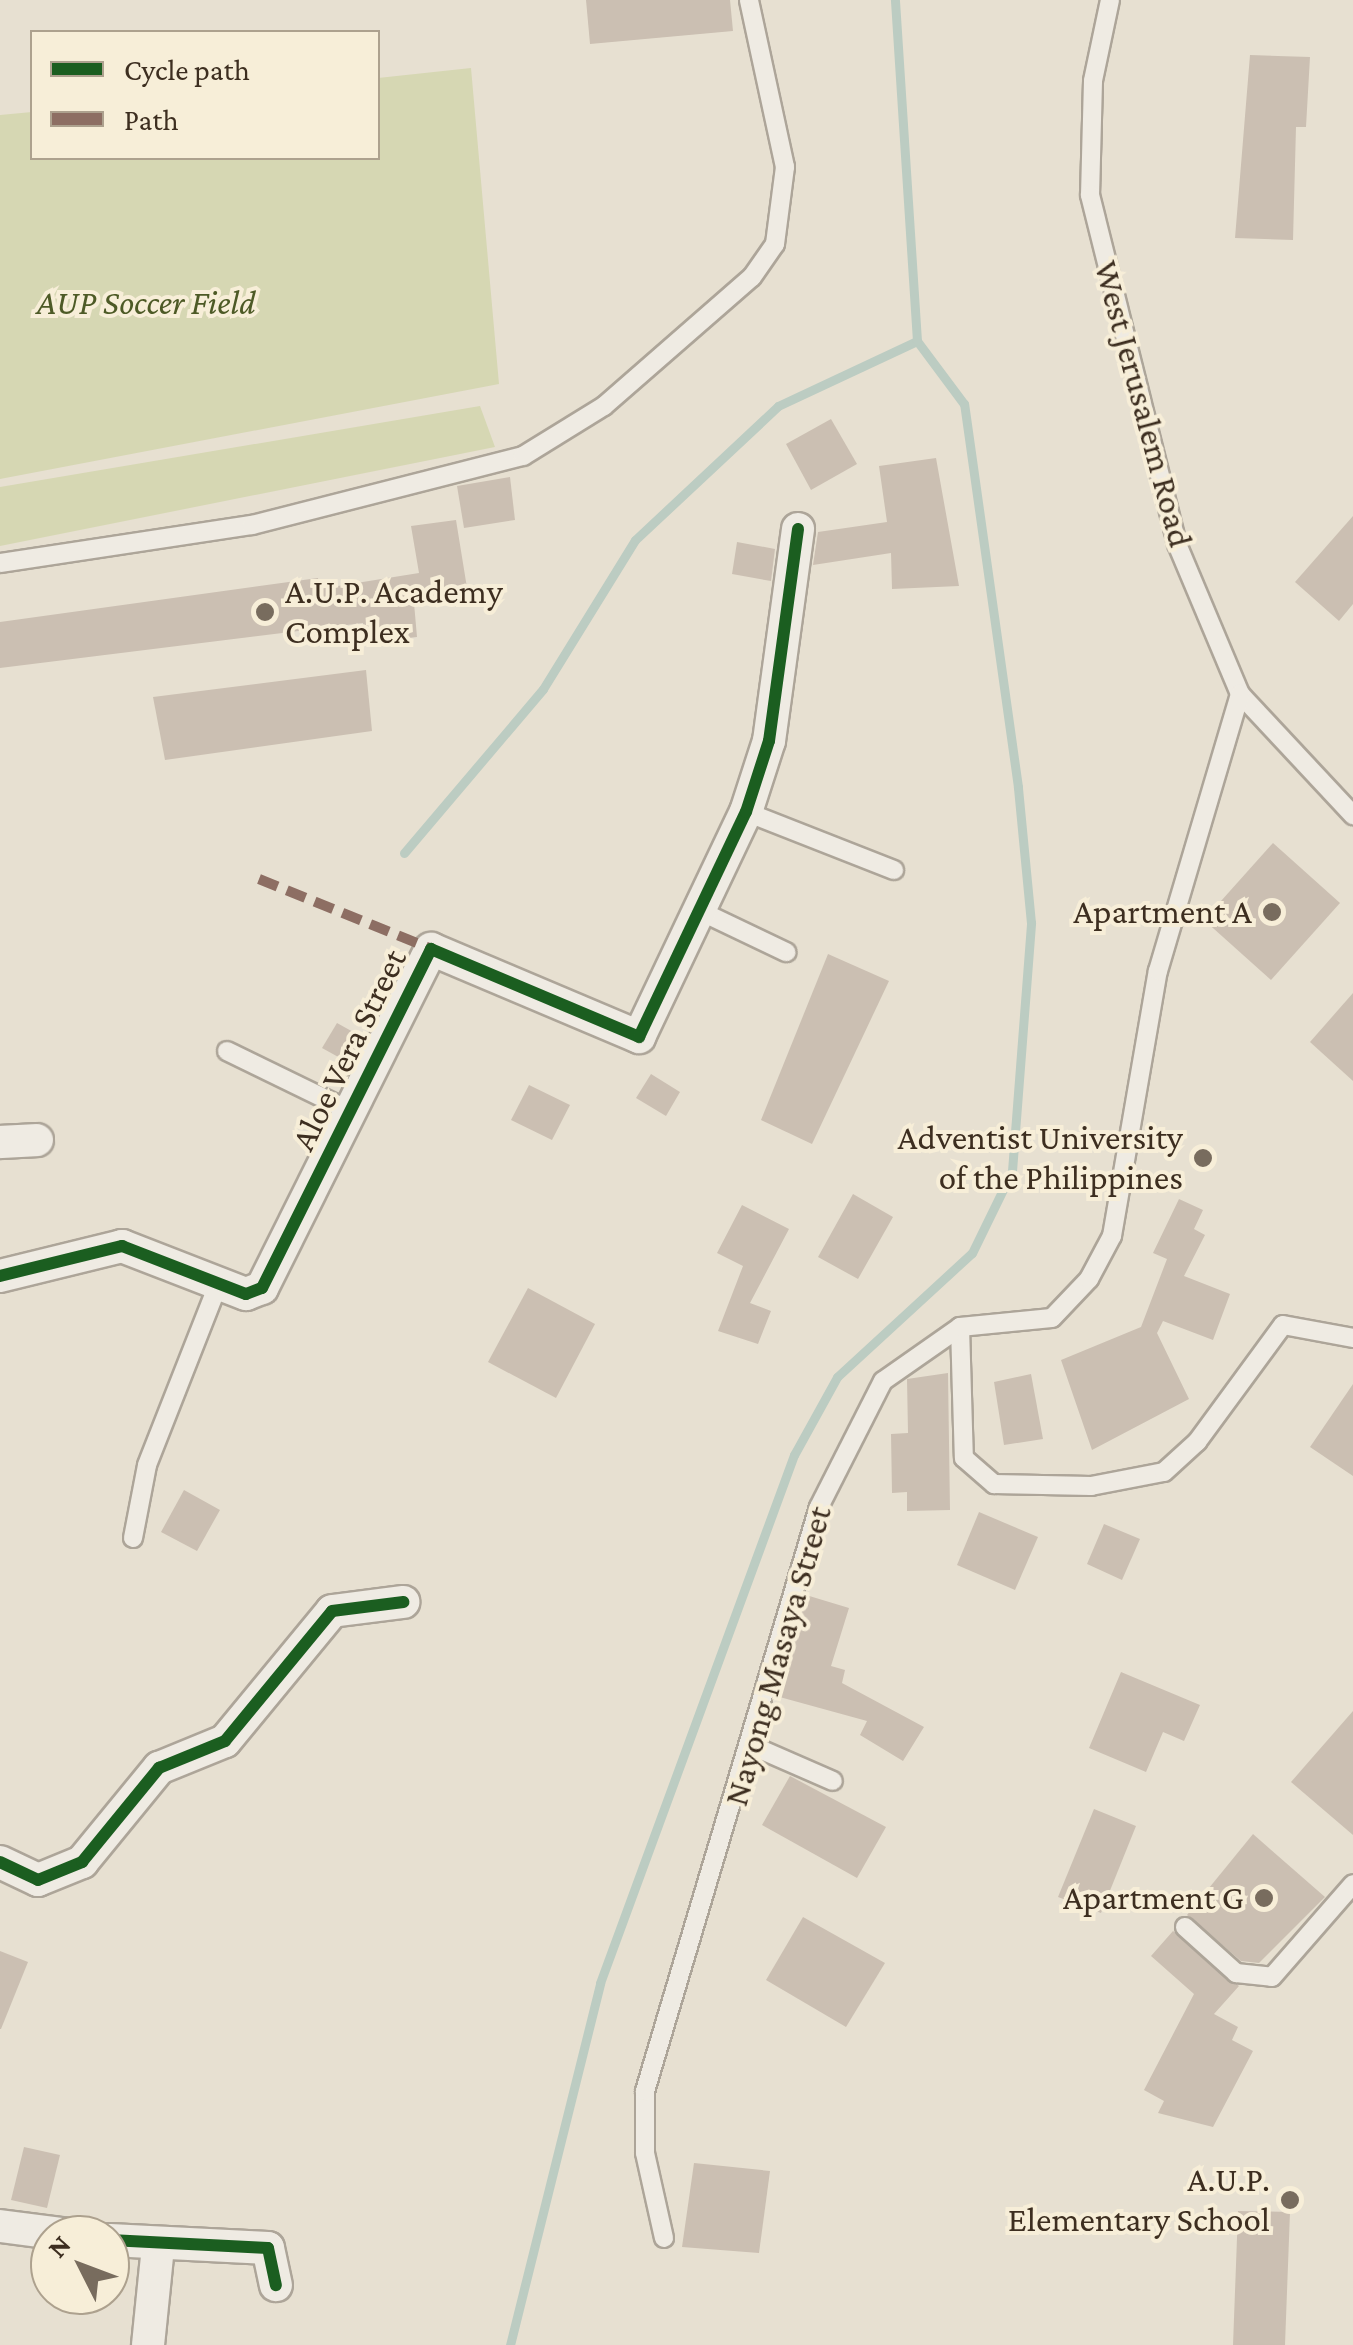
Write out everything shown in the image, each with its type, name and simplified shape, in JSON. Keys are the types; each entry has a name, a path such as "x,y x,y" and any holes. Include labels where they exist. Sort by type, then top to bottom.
{"street":[{"name":"Aloe Vera Street","path":"0,1276 122,1246 246,1294 276,1274 431,948 639,1037 746,812 774,720 798,529"},
{"path":"0,1142 37,1140"},
{"path":"0,1862 38,1880 62,1875 159,1768 226,1742 332,1611 404,1602"},
{"path":"0,2226 30,2230"},
{"path":"130,2242 268,2248 276,2285"},
{"path":"148,2345 158,2246"}],"lane":[{"path":"0,563 252,526 523,456 604,406 752,277 776,244 784,167 750,0"},
{"name":"West Jerusalem Road","path":"1110,0 1091,100 1090,195 1176,544 1240,694 1353,816"},
{"name":"Nayong Masaya Street","path":"664,2238 645,2153 645,2091 753,1746 814,1524 863,1406 903,1363 960,1328 1052,1318 1090,1279 1112,1236 1158,970 1240,694"},
{"path":"746,812 894,870"},
{"path":"698,910 786,952"},
{"path":"227,1051 352,1112"},
{"path":"133,1538 147,1465 219,1282"},
{"path":"960,1328 964,1458 994,1484 1091,1486 1164,1472 1197,1442 1283,1324 1353,1338"},
{"path":"753,1746 833,1781"},
{"path":"1184,1928 1251,1982 1272,1977 1353,1884"}],"green space":[{"name":"AUP Soccer Field","path":"471,68 499,384 0,479 0,115 30,112 30,160 380,160 380,78"},
{"path":"480,406 495,447 0,546 0,487"}],"building":[{"path":"586,0 730,0 733,31 590,44"},
{"path":"1250,55 1310,57 1306,127 1296,127 1293,240 1235,238"},
{"path":"831,419 857,464 811,490 786,444"},
{"path":"936,458 959,586 892,589 891,553 813,565 818,532 887,522 879,466"},
{"path":"510,477 515,520 464,528 457,486"},
{"path":"1353,516 1353,604 1339,621 1295,582"},
{"path":"456,520 468,594 414,603 417,637 365,643 363,623 0,668 0,622 318,578 319,589 419,573 411,526"},
{"path":"737,542 775,549 771,581 732,574"},
{"path":"366,670 372,731 165,760 153,697"},
{"name":"Apartment A","path":"1273,843 1340,903 1271,980 1204,920"},
{"path":"828,954 889,981 812,1144 761,1120"},
{"path":"1353,993 1353,1081 1310,1042"},
{"path":"337,1023 364,1038 351,1064 322,1048"},
{"path":"651,1074 680,1092 666,1116 636,1098"},
{"path":"529,1085 570,1105 552,1140 511,1120"},
{"path":"853,1194 893,1217 858,1279 818,1257"},
{"path":"1179,1199 1203,1210 1194,1229 1205,1235 1184,1276 1230,1294 1213,1340 1163,1321 1157,1333 1189,1399 1092,1450 1061,1360 1141,1327 1167,1259 1153,1253"},
{"path":"742,1205 789,1229 750,1303 771,1311 758,1344 718,1331 743,1266 717,1253"},
{"path":"528,1288 595,1324 556,1398 488,1362"},
{"path":"948,1373 950,1510 907,1511 907,1492 892,1493 891,1434 908,1433 907,1379"},
{"path":"1031,1374 1043,1439 1004,1445 994,1382"},
{"path":"1353,1384 1353,1476 1310,1447"},
{"path":"184,1490 220,1510 197,1551 161,1532"},
{"path":"979,1512 1038,1537 1015,1590 957,1565"},
{"path":"1104,1524 1140,1539 1122,1580 1087,1564"},
{"path":"806,1595 849,1608 831,1666 845,1670 842,1683 924,1727 903,1761 860,1735 867,1721 776,1696"},
{"path":"1121,1672 1200,1705 1184,1741 1163,1732 1146,1772 1089,1748"},
{"path":"1353,1711 1353,1835 1291,1782"},
{"path":"790,1776 886,1827 857,1878 762,1825"},
{"path":"1094,1809 1136,1826 1101,1913 1058,1897"},
{"name":"Apartment G","path":"1253,1834 1325,1897 1259,1963 1241,1961 1187,1915"},
{"path":"803,1917 885,1963 846,2027 766,1980"},
{"path":"1173,1931 1239,1986 1214,2014 1238,2027 1232,2040 1253,2051 1213,2127 1158,2113 1164,2101 1144,2090 1194,1994 1151,1956"},
{"path":"0,1951 28,1962 1,2029 0,2029"},
{"path":"24,2147 60,2155 47,2208 11,2200"},
{"path":"694,2163 770,2171 759,2253 682,2247"},
{"path":"1238,2211 1290,2212 1285,2345 1233,2345"}],"waterway":[{"path":"510,2345 600,1983 794,1455 837,1377 972,1253 1012,1171 1031,923 1018,787 964,404 917,341 895,0"},
{"path":"404,853 543,689 635,540 778,406 917,341"}],"marked path":[{"path":"259,879 431,949"}],"cycle path":[{"path":"0,1276 122,1246 246,1294 262,1288 431,949 639,1037 746,812 769,741 798,529"},
{"path":"0,1862 38,1880 82,1862 159,1768 225,1741 332,1611 403,1602"},
{"path":"130,2241 268,2248 276,2285"}],"place":[{"name":"A.U.P. Academy Complex","path":"265,612"},
{"name":"Apartment A","path":"1272,912"},
{"name":"Adventist University of the Philippines","path":"1203,1158"},
{"name":"Apartment G","path":"1264,1898"},
{"name":"A.U.P. Elementary School","path":"1290,2200"}]}
